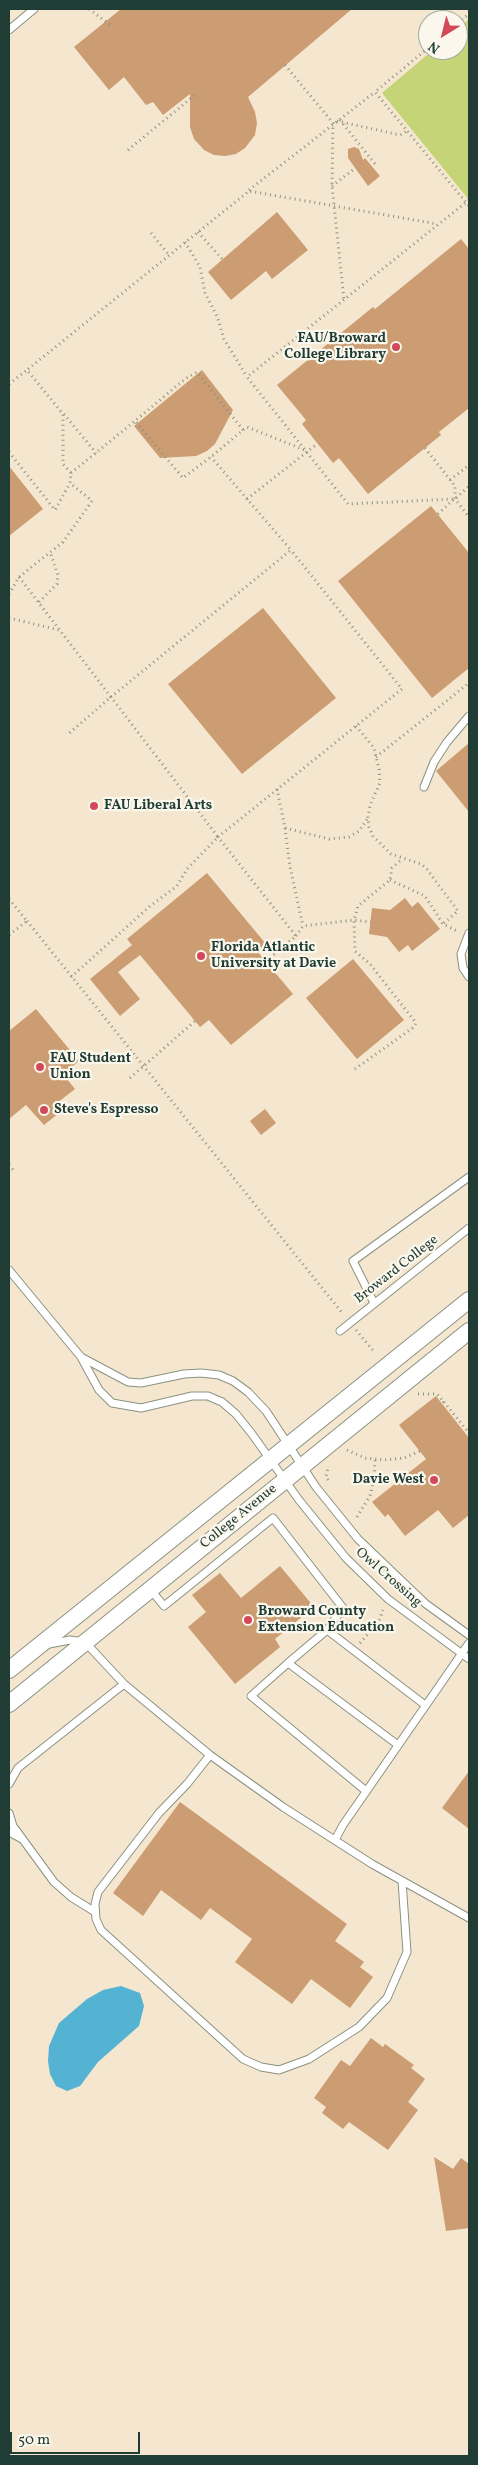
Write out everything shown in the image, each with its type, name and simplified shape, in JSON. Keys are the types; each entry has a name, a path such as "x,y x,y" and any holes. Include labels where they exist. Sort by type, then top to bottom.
{"street":[{"name":"College Avenue","path":"9,1670 469,1300"},
{"name":"College Avenue","path":"9,1704 469,1331"}],"lane":[{"path":"9,30 34,9"},
{"path":"424,787 434,762 447,742 469,716"},
{"path":"469,933 461,954 463,968 469,977"},
{"path":"374,1304 353,1261 469,1177"},
{"name":"Broward College","path":"340,1331 469,1228"},
{"path":"9,1270 81,1357"},
{"name":"Owl Crossing","path":"81,1357 128,1382 141,1383 201,1372 219,1375 233,1381 248,1392 266,1411 302,1467 338,1516 382,1563 426,1604 469,1635"},
{"name":"Owl Crossing","path":"81,1357 99,1390 112,1403 141,1408 192,1396 208,1396 222,1402 236,1414 346,1558 367,1580 388,1599 469,1659"},
{"path":"150,1589 164,1606 273,1518 343,1608 327,1630 251,1696 366,1791"},
{"path":"327,1630 425,1705"},
{"path":"31,1652 51,1643 70,1640 86,1642 124,1684 210,1755 335,1840 402,1881 469,1918"},
{"path":"335,1840 366,1791 469,1643"},
{"path":"288,1663 398,1745"},
{"path":"9,1784 18,1768 124,1684"},
{"path":"210,1755 187,1784 159,1814 98,1892 95,1912 101,1930 243,2059 261,2067 279,2070 309,2059 359,2027 387,1998 407,1952 402,1881"},
{"path":"9,1813 13,1826 54,1882 71,1897 95,1912"},
{"path":"9,1832 24,1840"}],"path":[{"path":"89,9 113,26"},
{"path":"9,384 418,56"},
{"path":"285,66 333,123 332,186 344,300"},
{"path":"375,92 468,201 469,206"},
{"path":"128,150 195,96"},
{"path":"333,123 339,120 400,135 407,131"},
{"path":"339,120 375,164"},
{"path":"332,186 354,168"},
{"path":"249,190 437,224"},
{"path":"247,378 264,361 468,201"},
{"path":"198,232 223,260"},
{"path":"151,233 170,255"},
{"path":"185,242 200,267 205,293 217,316 224,339 247,378 308,451 348,504 455,499"},
{"path":"27,370 96,454"},
{"path":"71,473 185,379 197,372 243,430"},
{"path":"9,452 55,510 70,483 71,473 64,464 63,414"},
{"path":"135,421 183,478 247,427 308,451"},
{"path":"247,499 317,444"},
{"path":"425,448 455,486 455,499 469,517"},
{"path":"71,977 149,907 177,886 188,869 218,837 402,689 291,550 211,456"},
{"path":"450,480 469,465"},
{"path":"9,594 19,577 63,542 92,501 70,483"},
{"path":"438,514 469,486"},
{"path":"66,735 291,550"},
{"path":"38,602 57,584 58,575 50,552"},
{"path":"19,577 296,936"},
{"path":"9,618 59,630"},
{"path":"376,757 469,683"},
{"path":"356,726 374,748 380,783 370,805 369,827 380,846 402,859 413,861 426,868 458,911 443,924 425,896 390,880"},
{"path":"266,961 296,936 303,926 290,867 277,789"},
{"path":"285,828 329,839 349,838 359,831 368,817"},
{"path":"356,1069 416,1023 370,964 355,951 354,920 358,906 390,880 392,868 402,859"},
{"path":"9,899 375,1354"},
{"path":"303,926 354,920 371,922"},
{"path":"9,935 27,921"},
{"path":"130,1078 195,1021"},
{"path":"9,1165 15,1172"},
{"path":"412,1393 437,1394 442,1403 469,1433"},
{"path":"344,1448 375,1460 404,1458 420,1451"},
{"path":"329,1482 326,1477 333,1460"},
{"path":"357,1517 370,1496 374,1480 375,1460"},
{"path":"351,1510 363,1524"}],"green space":[{"path":"468,20 469,200 382,93 421,60 468,60"}],"water":[{"path":"121,1986 140,1993 144,2006 139,2026 98,2062 80,2086 67,2091 56,2086 50,2074 48,2061 49,2046 59,2023 87,1999 103,1990"}],"building":[{"path":"121,9 352,9 248,97 255,112 257,123 255,135 245,148 236,154 225,156 214,155 204,150 194,139 190,127 190,94 163,115 153,102 146,105 124,77 109,90 74,47"},
{"path":"354,147 359,149 363,160 365,158 380,176 368,186 348,158 348,149"},
{"path":"277,212 308,250 272,279 266,271 231,300 208,272"},
{"name":"FAU/Broward College Library","path":"461,239 469,249 469,408 439,432 441,435 368,494 339,458 333,463 302,424 306,420 277,385"},
{"path":"202,370 233,410 215,444 207,451 196,456 160,458 134,426"},
{"path":"9,466 43,509 9,536"},
{"path":"431,506 469,553 469,668 432,698 338,581"},
{"path":"263,608 336,698 242,774 168,684"},
{"path":"469,743 469,812 436,771"},
{"name":"Florida Atlantic University at Davie","path":"207,873 266,944 257,951 293,994 231,1045 209,1020 200,1027 140,955 118,972 140,999 120,1016 90,979 132,945 127,939"},
{"path":"405,898 412,907 418,902 440,929 412,951 408,945 399,952 387,937 369,934 372,908 390,910"},
{"path":"353,959 404,1020 357,1059 306,998"},
{"name":"FAU Student Union","path":"36,1009 79,1061 63,1074 75,1089 57,1103 63,1110 44,1125 26,1105 9,1119 9,1031"},
{"path":"265,1109 276,1123 261,1135 250,1121"},
{"name":"Davie West","path":"436,1396 469,1438 469,1515 453,1528 438,1510 405,1536 388,1514 385,1517 372,1502 426,1459 399,1425"},
{"name":"Broward County Extension Education","path":"280,1566 314,1607 275,1639 280,1647 235,1684 188,1627 206,1612 192,1595 220,1573 241,1598"},
{"path":"469,1771 469,1829 442,1808"},
{"path":"180,1802 347,1924 335,1941 364,1962 360,1967 373,1977 350,2008 311,1979 292,2004 235,1962 252,1939 210,1908 201,1920 161,1890 143,1916 113,1893"},
{"path":"371,2038 383,2047 385,2044 414,2065 411,2068 425,2079 408,2102 418,2110 388,2150 349,2122 343,2129 322,2113 326,2107 314,2098 341,2060 350,2066"},
{"path":"434,2157 453,2169 461,2158 469,2164 469,2228 446,2231"}],"place":[{"name":"FAU/Broward College Library","path":"396,347"},
{"name":"FAU Liberal Arts","path":"94,806"},
{"name":"Florida Atlantic University at Davie","path":"201,956"},
{"name":"FAU Student Union","path":"40,1067"},
{"name":"Steve's Espresso","path":"44,1110"},
{"name":"Davie West","path":"434,1480"},
{"name":"Broward County Extension Education","path":"248,1620"}]}
